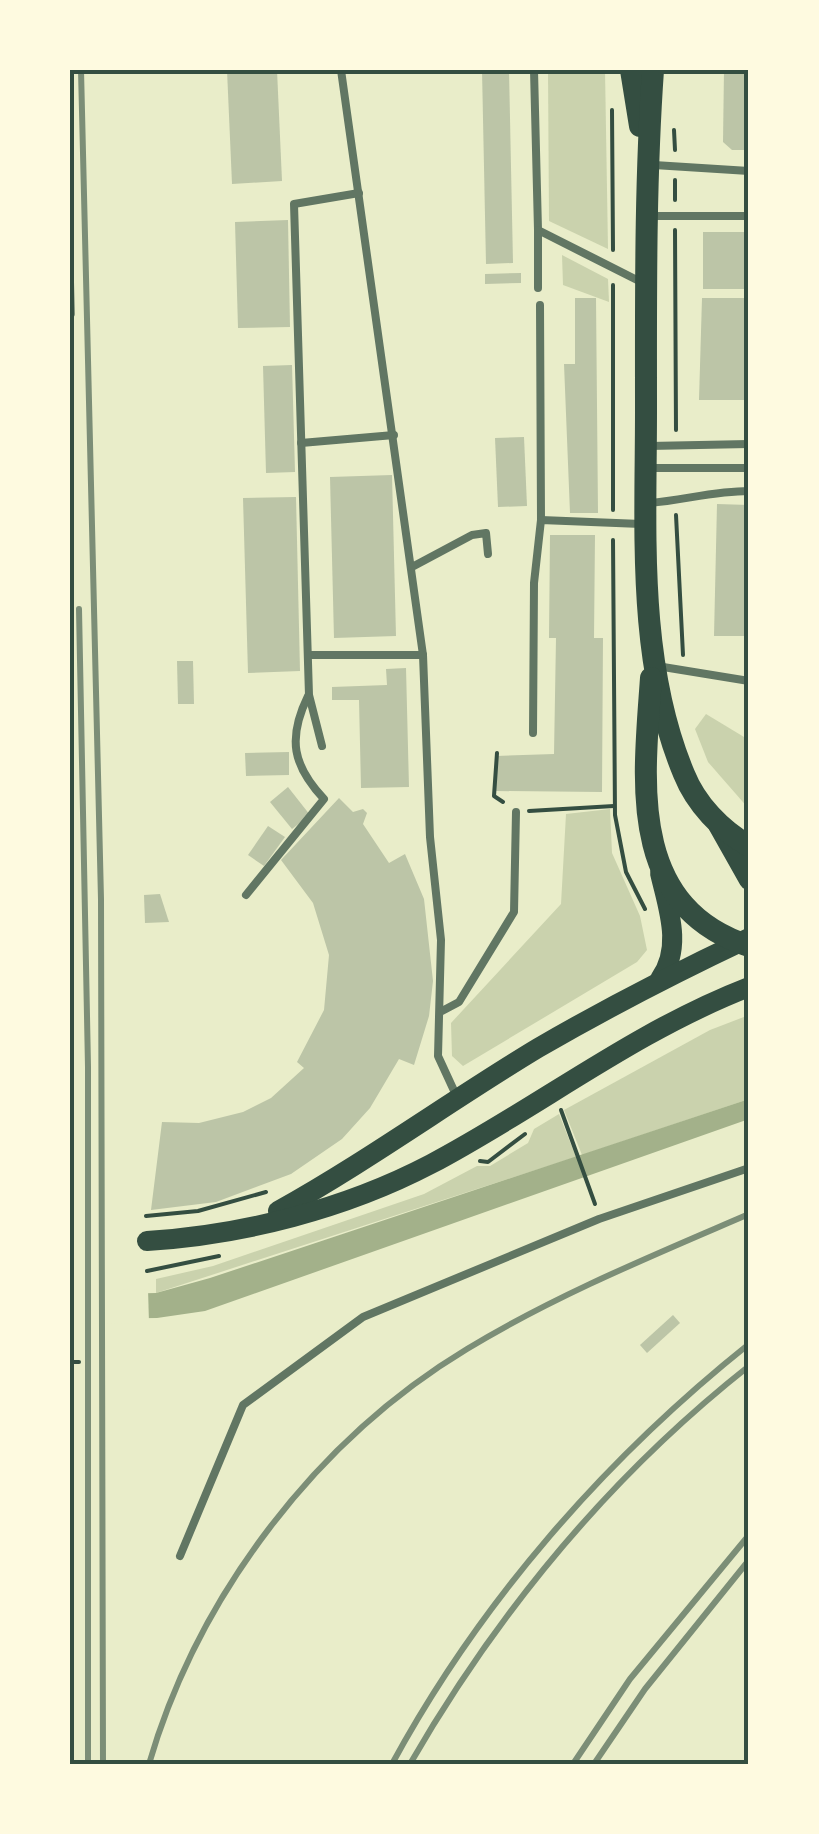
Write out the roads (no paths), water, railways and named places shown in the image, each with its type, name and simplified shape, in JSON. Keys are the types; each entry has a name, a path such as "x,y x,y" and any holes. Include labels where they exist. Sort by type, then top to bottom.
{"main road":[{"path":"630,70 646,164"},
{"path":"653,70 646,164 646,514 655,655 644,806 673,939 672,959 659,981"},
{"path":"655,655 685,777 749,880"},
{"path":"716,822 749,846"},
{"path":"657,861 704,924 746,942"},
{"path":"255,1225 659,981 746,942"},
{"path":"147,1241 200,1238 255,1225 319,1208 412,1173 637,1039 746,985"}],"lane":[{"path":"341,70 423,656 442,1011 438,1056 458,1099"},
{"path":"534,70 538,288"},
{"path":"646,164 749,171"},
{"path":"322,746 309,695 294,204 359,193"},
{"path":"646,216 749,216"},
{"path":"538,230 646,284"},
{"path":"533,733 534,583 541,520 540,305"},
{"path":"301,444 394,435"},
{"path":"646,457 749,444"},
{"path":"646,457 749,468"},
{"path":"541,520 613,523 749,490"},
{"path":"412,567 472,535 486,533 488,554"},
{"path":"308,655 423,656"},
{"path":"655,655 749,681"},
{"path":"246,895 324,799 299,772 295,722 309,695"},
{"path":"442,1011 459,1002 514,912 516,812"},
{"path":"180,1556 243,1405 363,1316 600,1218 749,1168"}],"railway":[{"path":"81,70 101,899 103,1764"},
{"path":"70,250 72,314"},
{"path":"79,609 88,1067 88,1764"},
{"path":"149,1764 198,1641 231,1583 313,1476 361,1429 412,1386 501,1329 606,1277 749,1214"},
{"path":"392,1764 465,1646 550,1536 645,1435 749,1344"},
{"path":"410,1764 481,1653 561,1549 650,1453 749,1366"},
{"path":"573,1764 630,1679 749,1535"},
{"path":"594,1764 645,1689 749,1560"}]}
